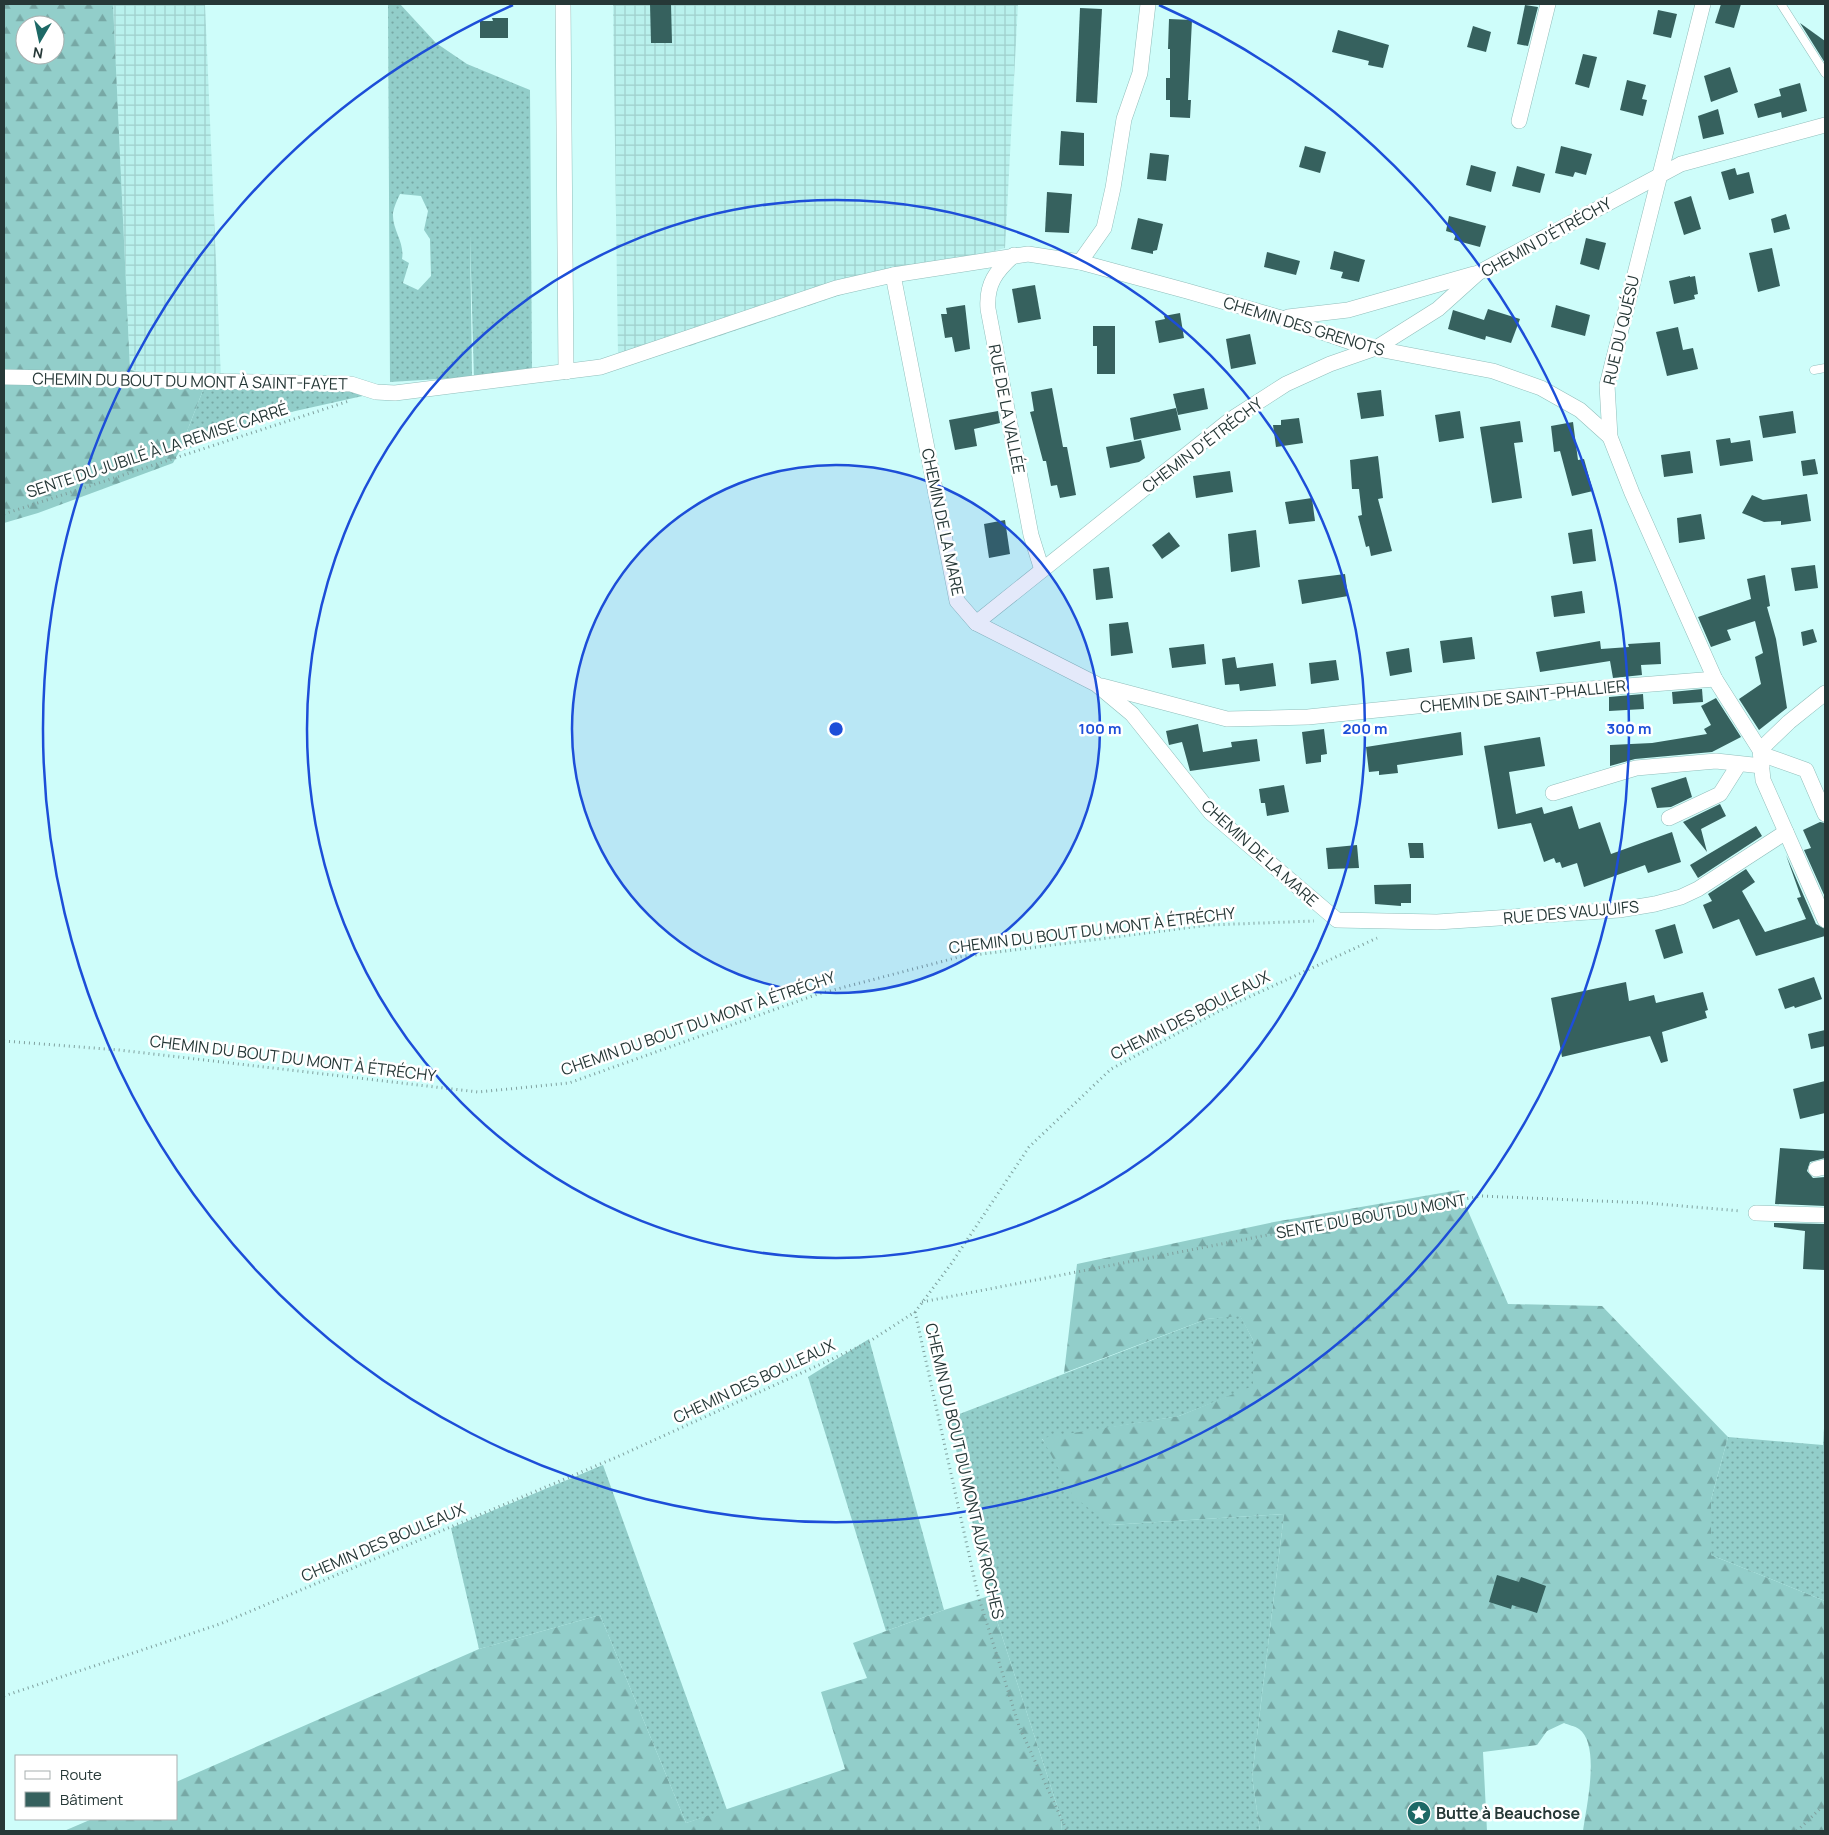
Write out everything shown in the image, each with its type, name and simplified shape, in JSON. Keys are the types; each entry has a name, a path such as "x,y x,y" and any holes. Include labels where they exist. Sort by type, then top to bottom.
{"street":[{"path":"562,4 566,372"},
{"path":"1080,262 1104,228 1114,188 1124,119 1140,73 1148,4"},
{"path":"1519,121 1548,4"},
{"name":"RUE DU QUÉSU","path":"1703,4 1658,176 1607,385 1610,437 1632,494 1715,679 1761,757 1763,780 1825,920"},
{"name":"CHEMIN D'ÉTRÉCHY","path":"976,623 1230,420 1286,384 1330,364 1376,348 1438,309 1478,273 1681,164 1825,125"},
{"name":"CHEMIN DES GRENOTS","path":"566,372 601,366 836,288 893,275 1014,254 1028,254 1080,262 1281,318 1376,348 1493,371 1541,388 1580,410 1610,437"},
{"name":"RUE DE LA VALLÉE","path":"1014,254 991,280 987,294 988,309 1032,535 1042,570"},
{"path":"1281,318 1348,310 1478,273"},
{"name":"CHEMIN DE LA MARE","path":"893,275 957,601 976,623 1096,684 1132,714 1211,813 1337,920"},
{"name":"CHEMIN DU BOUT DU MONT À SAINT-FAYET","path":"4,377 351,384 376,392 395,393 566,372"},
{"name":"CHEMIN DE SAINT-PHALLIER","path":"1096,684 1226,719 1308,717 1715,679"},
{"path":"1553,793 1636,768 1701,762 1739,764 1761,757 1789,722 1825,693"},
{"path":"1761,757 1806,770 1825,814"},
{"path":"1669,818 1720,794 1739,764"},
{"name":"RUE DES VAUJUIFS","path":"1337,920 1437,922 1619,910 1655,904 1681,898 1698,889 1786,832"},
{"path":"1756,1213 1825,1215"}],"lane":[{"path":"1781,4 1825,73"},
{"path":"1814,370 1825,368"}],"path":[{"name":"SENTE DU JUBILÉ À LA REMISE CARRÉ","path":"4,514 350,400"},
{"name":"CHEMIN DU BOUT DU MONT À ÉTRÉCHY","path":"4,1041 119,1050 478,1092 568,1083 818,994 959,957 1209,925 1337,920"},
{"name":"CHEMIN DES BOULEAUX","path":"4,1696 220,1624 617,1457 866,1344 915,1312 951,1264 1029,1147 1111,1068 1221,1010 1378,937"},
{"name":"SENTE DU BOUT DU MONT","path":"922,1302 1283,1232 1482,1196 1647,1203 1756,1213"},
{"name":"CHEMIN DU BOUT DU MONT AUX ROCHES","path":"915,1312 978,1595 1019,1726 1067,1831"},
{"path":"1797,1831 1825,1804"}],"shaded area":[{"path":"113,4 205,4 221,378 130,370"},
{"path":"613,4 1018,4 1005,248 885,280 690,346 618,356"}],"green space":[{"path":"4,4 113,4 130,370 205,385 173,463 38,513 4,523"},
{"path":"388,4 400,4 436,43 467,64 530,90 532,372 474,379 470,235 472,377 390,382","holes":["400,194 421,196 428,211 424,230 430,239 431,276 418,290 403,283 409,263 402,259 402,247 394,225 393,213"]},
{"path":"205,385 385,391 282,414 179,452"},
{"path":"1459,1190 1508,1304 1602,1306 1728,1437 1711,1500 1711,1555 1825,1601 1825,1831 1583,1831 1589,1793 1591,1762 1589,1748 1586,1737 1579,1729 1564,1723 1547,1731 1537,1745 1483,1752 1487,1831 1260,1831 1252,1777 1284,1514 1110,1525 1073,1496 1042,1438 1179,1416 1253,1386 1253,1340 1240,1316 1207,1319 1064,1373 1077,1264 1274,1222"},
{"path":"1240,1315 1253,1340 1253,1387 1179,1416 1042,1439 1110,1525 1284,1514 1252,1777 1260,1831 1062,1831 1061,1818 989,1596 949,1418 1207,1319"},
{"path":"869,1339 944,1610 886,1631 808,1377"},
{"path":"1825,1411 1825,1601 1711,1555 1711,1500 1728,1437 1823,1445"},
{"path":"603,1465 727,1810 686,1823 600,1615 479,1649 451,1528"},
{"path":"989,1596 1061,1818 1062,1831 64,1831 90,1820 178,1820 178,1781 479,1649 600,1615 686,1823 845,1769 821,1692 867,1678 853,1643"}],"building":[{"path":"650,4 671,4 672,43 651,43"},
{"path":"1721,4 1741,4 1734,28 1715,23"},
{"path":"1525,5 1538,7 1528,46 1517,44"},
{"path":"1080,8 1102,9 1097,103 1076,102"},
{"path":"1658,10 1677,14 1671,38 1653,34"},
{"path":"492,18 508,18 508,38 480,38 480,21 493,21"},
{"path":"1169,19 1192,20 1188,100 1191,100 1190,118 1170,117 1170,100 1166,100 1166,78 1170,78 1170,49 1168,49"},
{"path":"1800,23 1825,41 1825,63"},
{"path":"1473,26 1491,32 1486,52 1467,47"},
{"path":"1338,30 1389,45 1383,68 1368,65 1369,61 1332,52"},
{"path":"1583,54 1597,57 1589,88 1575,84"},
{"path":"1730,67 1738,92 1711,102 1704,76"},
{"path":"1627,80 1646,85 1642,99 1647,100 1643,116 1620,110"},
{"path":"1800,83 1807,111 1782,118 1781,112 1758,118 1754,104 1781,96 1779,89"},
{"path":"1718,109 1724,134 1703,139 1698,116"},
{"path":"1061,131 1084,133 1084,166 1059,165"},
{"path":"1305,146 1326,152 1320,173 1299,167"},
{"path":"1561,146 1592,154 1586,175 1575,172 1573,177 1555,173"},
{"path":"1150,153 1169,155 1166,181 1147,179"},
{"path":"1471,165 1496,172 1491,192 1466,185"},
{"path":"1517,166 1545,174 1540,193 1512,186"},
{"path":"1735,168 1737,175 1749,172 1754,193 1729,200 1721,172"},
{"path":"1047,192 1072,194 1069,233 1045,232"},
{"path":"1691,196 1701,229 1684,235 1674,202"},
{"path":"1786,214 1790,229 1774,233 1771,219"},
{"path":"1449,216 1486,226 1480,247 1454,240 1456,234 1446,231"},
{"path":"1138,218 1163,224 1157,250 1153,251 1153,254 1131,249"},
{"path":"1586,238 1606,243 1599,270 1580,264"},
{"path":"1772,248 1780,286 1758,292 1749,253"},
{"path":"1334,251 1365,260 1359,282 1341,278 1343,272 1330,269"},
{"path":"1267,252 1300,261 1296,275 1264,267"},
{"path":"1695,276 1698,294 1694,295 1695,299 1674,304 1669,281"},
{"path":"1035,285 1041,319 1018,323 1012,289"},
{"path":"965,305 970,349 955,352 952,337 945,338 941,314 947,314 946,308"},
{"path":"1556,305 1590,315 1585,336 1551,327"},
{"path":"1488,309 1520,319 1511,343 1486,336 1485,340 1448,329 1453,310 1484,320"},
{"path":"1180,313 1184,338 1159,343 1155,321 1165,319 1164,316"},
{"path":"1093,326 1115,326 1115,374 1097,374 1097,346 1093,346"},
{"path":"1678,327 1683,350 1693,348 1698,369 1667,376 1656,332"},
{"path":"1250,334 1256,364 1231,369 1226,339"},
{"path":"1052,388 1063,447 1067,447 1076,495 1060,498 1057,485 1051,486 1046,461 1043,461 1030,412 1034,411 1031,392"},
{"path":"1204,388 1208,409 1178,415 1173,394"},
{"path":"1381,390 1384,416 1361,419 1357,393"},
{"path":"1176,408 1181,430 1134,440 1130,418"},
{"path":"998,411 1000,423 974,429 977,446 955,450 949,420"},
{"path":"1460,411 1464,438 1439,442 1435,415"},
{"path":"1793,411 1796,433 1763,438 1759,416"},
{"path":"1299,418 1303,443 1276,447 1273,425 1281,425 1281,420"},
{"path":"1520,421 1523,442 1514,443 1522,498 1492,503 1480,427"},
{"path":"1573,422 1578,460 1584,459 1593,491 1572,496 1560,451 1554,452 1551,426"},
{"path":"1730,438 1731,443 1750,440 1753,461 1720,466 1716,440"},
{"path":"1141,440 1145,458 1139,462 1110,468 1106,447"},
{"path":"1690,451 1693,473 1664,477 1661,455"},
{"path":"1378,456 1383,498 1378,499 1392,551 1371,556 1369,546 1366,547 1358,516 1362,515 1359,489 1352,489 1350,460"},
{"path":"1815,459 1818,474 1803,476 1801,461"},
{"path":"1230,471 1233,492 1196,498 1193,476"},
{"path":"1807,494 1811,521 1781,525 1781,521 1764,522 1742,513 1752,495 1763,500"},
{"path":"1312,498 1315,521 1289,524 1285,502"},
{"path":"1701,514 1705,539 1679,543 1677,518"},
{"path":"1005,520 1010,554 989,558 984,524"},
{"path":"1592,529 1596,561 1573,564 1568,533"},
{"path":"1256,530 1260,567 1231,572 1228,534"},
{"path":"1169,532 1180,546 1162,559 1152,545"},
{"path":"1815,565 1818,588 1795,591 1791,568"},
{"path":"1109,567 1113,598 1096,600 1093,569"},
{"path":"1345,574 1348,596 1302,604 1298,580"},
{"path":"1765,575 1770,606 1767,607 1776,639 1787,708 1759,730 1739,699 1761,684 1755,657 1763,653 1755,621 1727,630 1731,640 1711,647 1698,617 1751,599 1747,579"},
{"path":"1582,591 1585,613 1554,617 1551,596"},
{"path":"1128,622 1133,653 1111,656 1109,624"},
{"path":"1813,629 1817,642 1803,646 1801,632"},
{"path":"1472,637 1475,659 1443,663 1440,641"},
{"path":"1600,641 1601,649 1629,647 1628,644 1660,642 1661,664 1641,665 1642,675 1613,678 1610,661 1540,672 1536,652"},
{"path":"1204,644 1206,664 1172,668 1169,648"},
{"path":"1409,648 1412,672 1390,676 1386,652"},
{"path":"1235,657 1237,668 1273,663 1276,686 1240,691 1239,684 1225,685 1222,659"},
{"path":"1336,660 1339,680 1311,684 1309,663"},
{"path":"1702,689 1703,702 1673,704 1672,692"},
{"path":"1643,694 1644,709 1609,711 1609,697"},
{"path":"1716,698 1741,737 1712,752 1635,759 1610,766 1610,745 1652,743 1707,734 1704,729 1711,725 1701,706"},
{"path":"1198,724 1203,752 1232,747 1231,742 1257,739 1260,761 1190,771 1182,742 1169,745 1166,731"},
{"path":"1324,729 1327,754 1321,755 1321,762 1306,764 1302,732"},
{"path":"1461,732 1463,755 1397,765 1398,773 1379,775 1379,771 1369,772 1366,747"},
{"path":"1540,737 1545,766 1509,772 1516,814 1542,807 1544,814 1572,806 1579,829 1600,822 1611,854 1672,832 1681,862 1648,873 1645,865 1584,887 1577,863 1562,868 1560,862 1556,863 1554,858 1544,862 1531,823 1498,829 1484,746"},
{"path":"1686,777 1692,797 1671,807 1657,808 1651,788"},
{"path":"1284,785 1289,812 1267,816 1265,803 1261,803 1259,789"},
{"path":"1720,804 1726,816 1701,829 1707,852 1683,822"},
{"path":"1820,822 1825,823 1825,897 1804,850 1811,848 1803,830"},
{"path":"1756,826 1762,836 1698,878 1690,865"},
{"path":"1408,843 1423,843 1424,858 1410,858"},
{"path":"1357,845 1359,868 1328,869 1326,848"},
{"path":"1786,855 1816,924 1825,929 1825,936 1756,956 1739,919 1713,929 1703,905 1712,901 1708,894 1746,869 1755,882 1742,891 1765,932 1806,919 1797,898 1801,897"},
{"path":"1411,884 1411,903 1401,903 1401,906 1375,904 1374,885"},
{"path":"1675,924 1683,953 1664,959 1655,930"},
{"path":"1814,977 1822,999 1795,1008 1794,1006 1785,1009 1778,989"},
{"path":"1626,982 1629,1001 1654,995 1656,1003 1703,992 1708,1010 1705,1011 1707,1018 1662,1032 1668,1061 1661,1063 1650,1036 1562,1057 1551,998"},
{"path":"1825,1030 1825,1046 1811,1049 1808,1034"},
{"path":"1825,1081 1825,1113 1800,1119 1793,1089"},
{"path":"1780,1148 1825,1151 1825,1158 1810,1162 1807,1171 1813,1178 1825,1177 1825,1206 1775,1204"},
{"path":"1774,1223 1825,1224 1825,1270 1803,1269 1805,1231 1774,1227"},
{"path":"1497,1575 1519,1582 1521,1577 1546,1586 1537,1613 1512,1605 1511,1609 1489,1602"}],"place":[{"name":"Butte à Beauchose","path":"1419,1813"}]}
